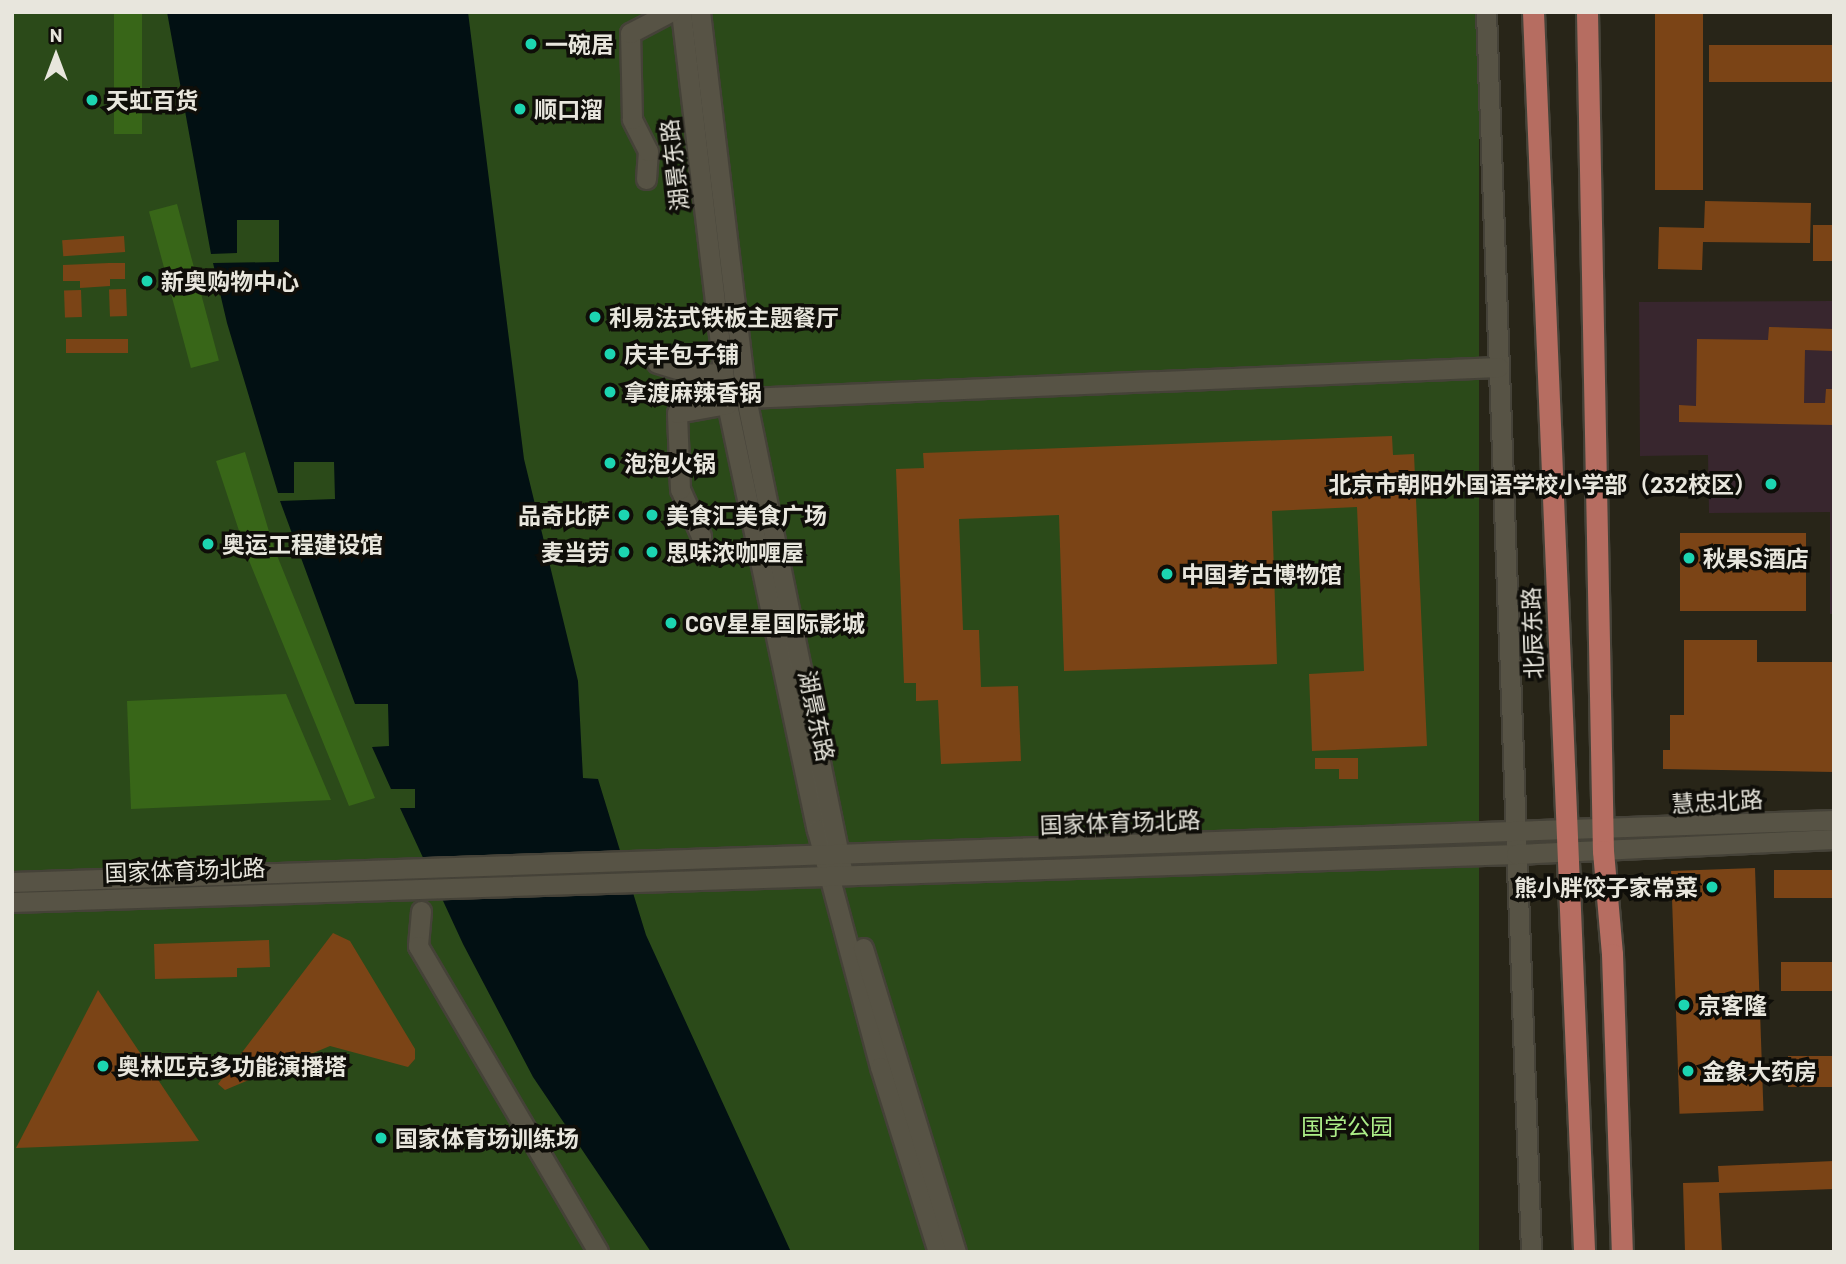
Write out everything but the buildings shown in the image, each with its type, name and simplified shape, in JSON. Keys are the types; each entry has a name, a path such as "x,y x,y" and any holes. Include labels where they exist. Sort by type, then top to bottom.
{"main road":[{"name":"北辰东路","path":"1533,12 1584,1252"},
{"path":"1587,12 1602,829 1612,954 1622,1252"}],"street":[{"path":"646,178 648,151 632,119 630,33 670,12"},
{"name":"湖景东路","path":"681,12 723,373 737,401"},
{"name":"湖景东路","path":"701,12 737,401 811,804 835,865 895,1065 956,1252"},
{"name":"北辰东路","path":"1486,12 1531,1252"},
{"path":"657,363 693,374 723,373"},
{"path":"701,536 680,489 677,413 737,401 1499,367"},
{"name":"慧忠北路","path":"1602,829 1834,820"},
{"name":"国家体育场北路","path":"12,902 359,888 416,877 638,863 835,865 1516,854 1602,829"},
{"name":"国家体育场北路","path":"12,881 340,870 416,877 645,882 835,865 1516,833 1568,839 1603,851"},
{"name":"慧忠北路","path":"1603,851 1834,839"},
{"name":"湖景东路","path":"835,865 880,1067 938,1252"},
{"path":"421,911 418,946 598,1252"}],"shaded area":[{"path":"167,12 468,12 524,459 578,681 583,778 598,779 646,935 791,1252 651,1252 533,1077 463,944 400,808 415,808 415,789 391,789 372,747 389,746 388,704 355,704 280,501 335,499 334,462 294,462 294,493 278,493 227,323 213,263 279,262 279,220 237,220 237,253 211,254"},
{"name":"北京市朝阳外国语学校小学部（232校区）","path":"1834,301 1834,614 1830,614 1830,512 1709,513 1708,455 1640,456 1639,302"}],"green space":[{"name":"国学公园","path":"12,12 1479,12 1479,1252 12,1252"},
{"path":"114,12 142,12 142,134 114,134"},
{"path":"177,204 219,360 191,368 149,212"},
{"path":"245,452 274,548 375,798 349,806 248,558 216,461"},
{"path":"286,694 331,800 131,809 127,701"}],"place":[{"name":"一碗居","path":"531,44"},
{"name":"天虹百货","path":"92,100"},
{"name":"顺口溜","path":"520,109"},
{"name":"新奥购物中心","path":"147,281"},
{"name":"利易法式铁板主题餐厅","path":"595,317"},
{"name":"庆丰包子铺","path":"610,354"},
{"name":"拿渡麻辣香锅","path":"610,392"},
{"name":"泡泡火锅","path":"610,463"},
{"name":"北京市朝阳外国语学校小学部（232校区）","path":"1771,484"},
{"name":"品奇比萨","path":"624,515"},
{"name":"美食汇美食广场","path":"652,515"},
{"name":"奥运工程建设馆","path":"208,544"},
{"name":"麦当劳","path":"624,552"},
{"name":"思味浓咖喱屋","path":"652,552"},
{"name":"秋果S酒店","path":"1689,558"},
{"name":"中国考古博物馆","path":"1167,574"},
{"name":"CGV星星国际影城","path":"671,623"},
{"name":"熊小胖饺子家常菜","path":"1712,887"},
{"name":"京客隆","path":"1684,1005"},
{"name":"奥林匹克多功能演播塔","path":"103,1066"},
{"name":"金象大药房","path":"1688,1071"},
{"name":"国家体育场训练场","path":"381,1138"}]}
